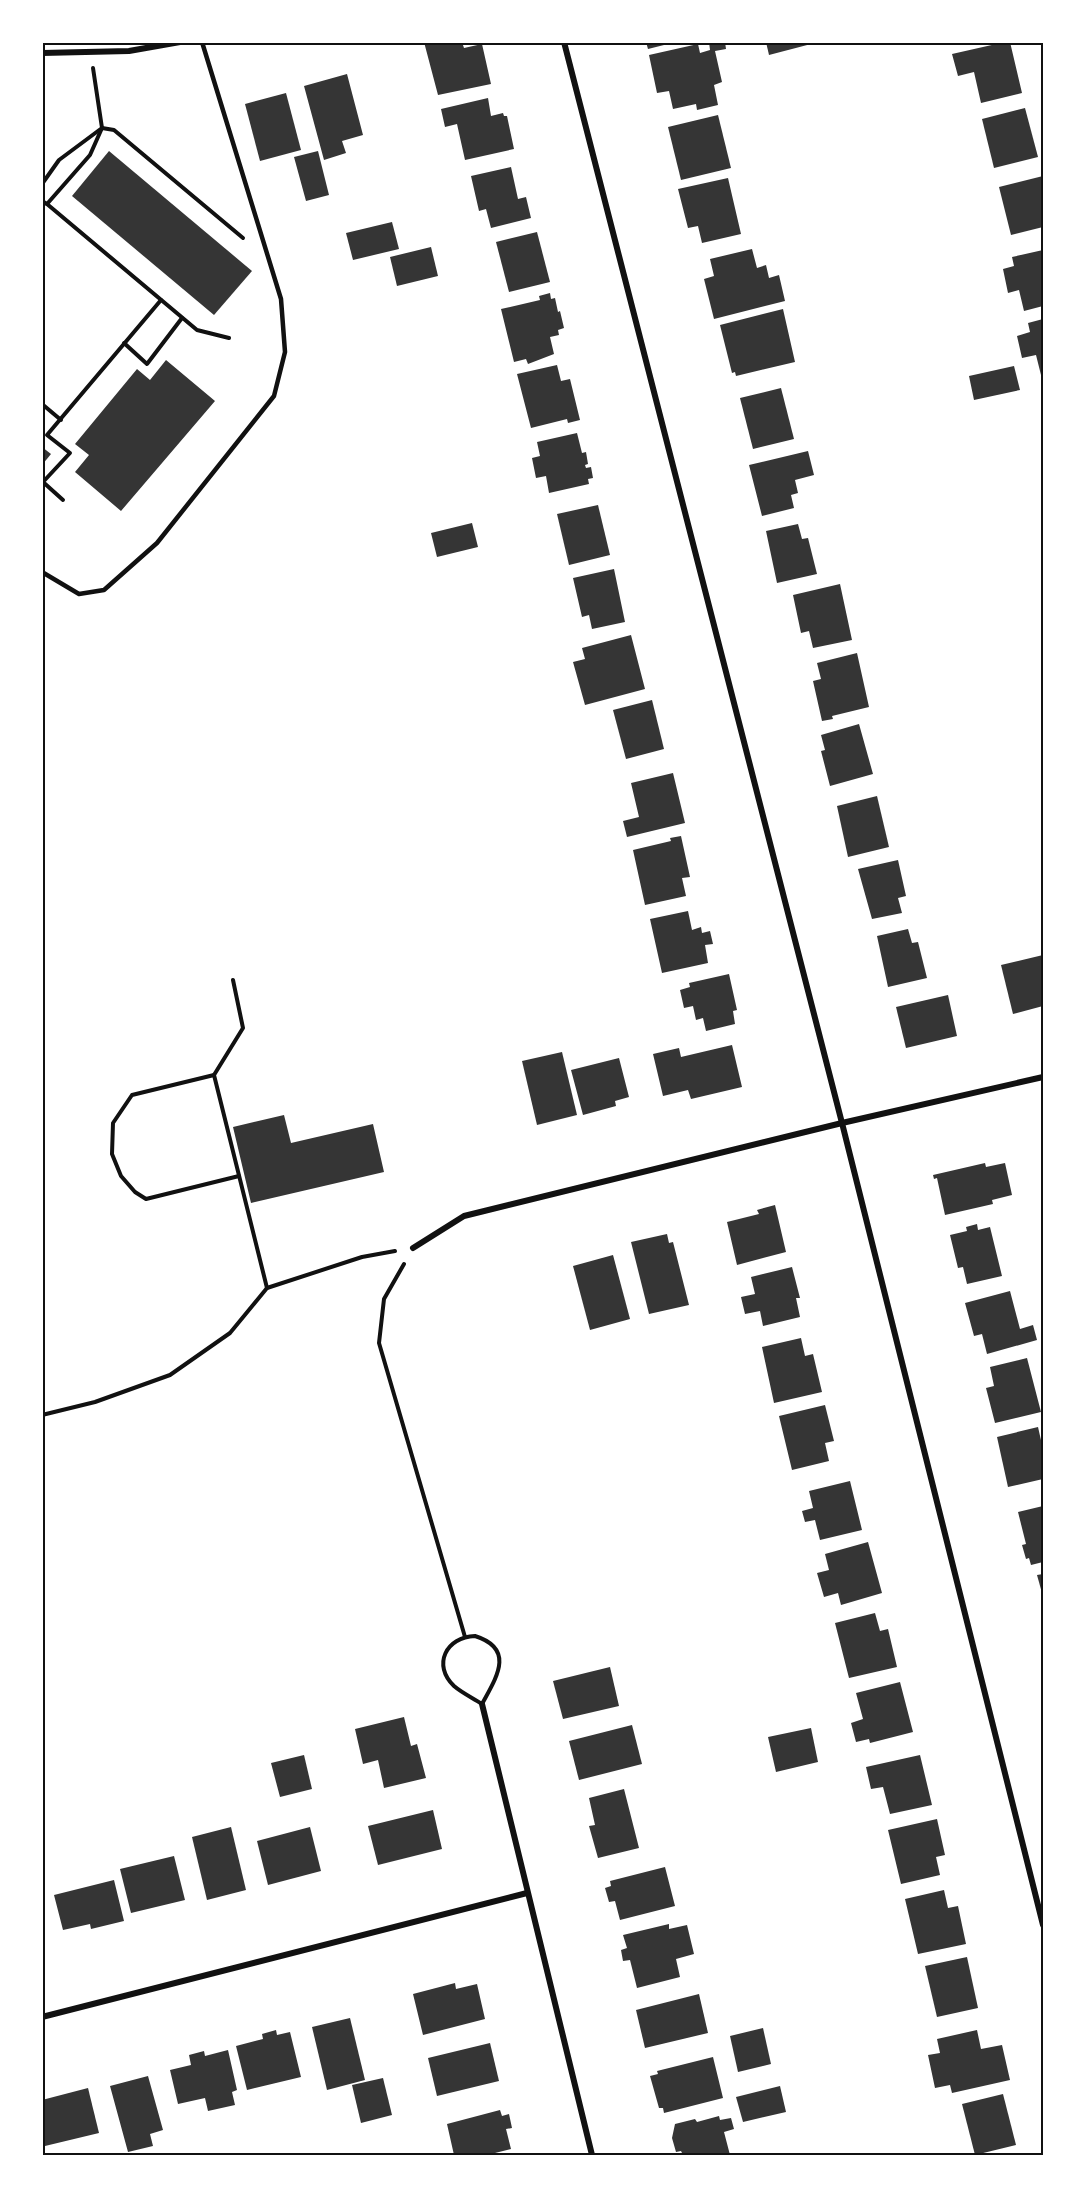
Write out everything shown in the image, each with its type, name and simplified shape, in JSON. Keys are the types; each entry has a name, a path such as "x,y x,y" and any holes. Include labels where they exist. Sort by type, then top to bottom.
{"street":[{"path":"42,53 129,51 180,42"},
{"path":"564,42 842,1123 1043,1925"},
{"path":"413,1248 464,1216 842,1123 1043,1077"},
{"path":"482,1704 592,2155"},
{"path":"42,2017 527,1893"}],"lane":[{"path":"42,572 79,594 104,590 157,543 274,396 285,351 280,298 202,42"}],"path":[{"path":"47,204 90,155 102,128 91,52"},
{"path":"42,183 59,160 102,128 114,130 269,260"},
{"path":"42,201 197,330 229,338"},
{"path":"63,500 43,482 70,453 47,435 161,300"},
{"path":"124,343 147,364 182,318"},
{"path":"42,404 61,420"},
{"path":"233,980 243,1028 214,1076 267,1288"},
{"path":"214,1076 132,1095 113,1123 112,1154 121,1176 135,1192 146,1199 239,1176"},
{"path":"42,1415 95,1402 170,1375 230,1333 267,1288 362,1257 413,1248"},
{"path":"413,1248 384,1299 379,1343 465,1637"},
{"path":"465,1637 484,1639 498,1653 499,1673 482,1704 455,1687 448,1679 443,1665 446,1650 458,1639 465,1637"}],"building":[{"path":"424,42 462,42 464,48 482,44 491,84 438,95"},
{"path":"646,42 672,42 672,43 648,49"},
{"path":"709,42 725,42 726,49 715,51 722,82 714,85 718,105 697,110 696,104 673,109 669,91 657,93 649,55 698,44 700,53 710,50"},
{"path":"766,42 811,42 811,44 769,55"},
{"path":"1010,42 1022,93 981,103 974,72 958,76 952,54"},
{"path":"347,74 363,135 342,141 346,153 324,160 304,86"},
{"path":"286,93 301,150 260,161 245,104"},
{"path":"488,98 491,116 503,113 507,116 514,149 465,160 457,124 445,127 441,109"},
{"path":"1025,108 1038,157 994,168 982,119"},
{"path":"718,115 731,168 681,180 668,127"},
{"path":"109,151 252,271 214,315 72,196"},
{"path":"318,151 329,195 306,201 294,157"},
{"path":"511,167 518,199 526,197 531,218 491,228 486,209 479,211 471,176"},
{"path":"1043,176 1043,227 1011,235 999,187"},
{"path":"728,178 741,234 702,243 698,226 688,228 678,189"},
{"path":"392,222 399,249 353,260 346,233"},
{"path":"537,232 550,282 509,292 496,242"},
{"path":"431,247 438,276 397,286 390,257"},
{"path":"752,249 757,268 766,265 769,278 779,275 785,301 714,319 704,279 714,276 710,259"},
{"path":"1043,250 1043,306 1024,311 1019,290 1008,293 1003,269 1014,266 1012,257"},
{"path":"550,293 551,299 555,298 564,328 558,330 559,335 550,337 554,354 528,364 526,359 514,362 501,309 540,300 539,296"},
{"path":"783,309 795,362 736,376 735,372 732,373 720,325"},
{"path":"1043,319 1043,374 1041,375 1036,355 1022,358 1017,336 1030,332 1028,323"},
{"path":"166,360 215,401 121,511 75,472 89,455 75,444 137,369 150,380"},
{"path":"557,365 561,381 570,379 580,420 568,423 567,419 531,428 517,374"},
{"path":"1014,366 1020,390 974,400 969,376"},
{"path":"781,388 794,439 753,449 740,398"},
{"path":"577,433 582,453 586,452 588,464 585,465 586,468 591,467 593,478 588,479 589,484 549,493 546,476 536,478 532,458 540,456 537,442"},
{"path":"42,447 51,454 42,465"},
{"path":"808,451 814,475 795,480 798,493 791,495 794,508 762,516 749,465"},
{"path":"598,505 610,555 569,565 557,514"},
{"path":"472,523 478,547 437,557 431,533"},
{"path":"798,524 802,539 808,538 817,574 777,583 766,531"},
{"path":"614,569 625,622 592,629 589,615 582,617 573,578"},
{"path":"840,584 852,640 813,648 809,631 801,633 793,595"},
{"path":"631,635 645,689 585,705 573,662 585,659 582,648"},
{"path":"857,653 869,707 832,716 833,719 822,721 813,681 821,679 817,663"},
{"path":"652,700 664,749 626,759 613,710"},
{"path":"859,724 873,774 830,786 821,751 825,750 821,735"},
{"path":"673,773 685,823 627,837 623,821 639,817 631,783"},
{"path":"877,796 889,847 848,857 837,806"},
{"path":"681,836 690,877 682,878 686,896 645,905 633,850 671,841 670,838"},
{"path":"898,860 906,896 898,898 902,913 872,919 858,869"},
{"path":"688,911 692,930 701,927 702,933 710,931 713,944 705,945 708,963 662,973 650,919"},
{"path":"908,929 912,943 918,942 927,978 888,987 877,936"},
{"path":"1043,955 1043,1006 1013,1014 1001,965"},
{"path":"729,974 737,1010 733,1011 735,1024 706,1031 703,1018 696,1020 693,1006 684,1008 680,990 690,987 689,983"},
{"path":"948,995 957,1036 906,1048 896,1007"},
{"path":"732,1045 742,1087 691,1099 688,1090 663,1096 653,1054 679,1048 681,1057"},
{"path":"562,1052 577,1115 537,1125 522,1061"},
{"path":"619,1058 629,1097 615,1101 616,1106 583,1115 571,1070"},
{"path":"284,1115 291,1143 373,1124 384,1172 251,1203 233,1127"},
{"path":"985,1163 986,1167 1005,1163 1012,1195 992,1200 993,1204 945,1215 937,1178 934,1179 933,1175"},
{"path":"775,1205 786,1252 737,1265 727,1222 759,1214 757,1210"},
{"path":"977,1224 978,1230 990,1227 1002,1276 967,1284 963,1267 958,1268 950,1235 967,1231 966,1227"},
{"path":"667,1234 669,1243 673,1242 689,1305 649,1314 631,1242"},
{"path":"613,1255 630,1319 590,1330 573,1266"},
{"path":"792,1267 800,1298 796,1298 800,1317 763,1326 760,1311 745,1314 741,1297 755,1294 751,1277"},
{"path":"1010,1291 1020,1329 1033,1325 1037,1340 987,1354 982,1334 974,1336 965,1303"},
{"path":"801,1338 805,1356 813,1354 822,1392 774,1403 762,1347"},
{"path":"1027,1358 1041,1412 995,1423 986,1388 994,1386 990,1367"},
{"path":"825,1405 834,1441 825,1443 829,1461 792,1470 779,1416"},
{"path":"1038,1427 1043,1449 1043,1479 1008,1487 997,1437"},
{"path":"850,1481 862,1530 820,1540 815,1520 805,1522 802,1511 813,1508 809,1491"},
{"path":"1043,1506 1043,1562 1031,1565 1029,1558 1026,1559 1022,1545 1026,1544 1018,1512"},
{"path":"868,1542 882,1593 841,1605 838,1593 824,1597 817,1573 829,1570 825,1554"},
{"path":"1043,1574 1043,1593 1042,1593 1037,1575"},
{"path":"875,1613 880,1631 888,1629 897,1667 849,1678 835,1623"},
{"path":"610,1667 619,1706 563,1719 553,1681"},
{"path":"900,1682 913,1732 870,1743 869,1739 856,1742 851,1723 863,1719 856,1693"},
{"path":"404,1717 411,1746 417,1744 426,1778 384,1788 378,1760 363,1764 355,1729"},
{"path":"632,1725 642,1764 579,1780 569,1741"},
{"path":"811,1728 818,1762 776,1772 768,1737"},
{"path":"304,1755 312,1789 280,1797 271,1763"},
{"path":"920,1755 932,1805 890,1814 883,1787 871,1789 866,1767"},
{"path":"624,1789 639,1848 598,1858 589,1826 595,1825 589,1798"},
{"path":"433,1810 442,1849 378,1865 368,1826"},
{"path":"937,1819 945,1855 936,1857 940,1875 901,1884 888,1830"},
{"path":"231,1827 246,1890 207,1900 192,1837"},
{"path":"310,1827 321,1871 268,1885 257,1841"},
{"path":"174,1856 185,1900 131,1913 120,1869"},
{"path":"665,1867 675,1906 620,1920 615,1901 609,1902 605,1888 611,1886 610,1881"},
{"path":"114,1880 124,1921 91,1929 90,1924 63,1930 54,1895"},
{"path":"944,1890 948,1908 958,1906 966,1944 918,1954 905,1899"},
{"path":"669,1924 669,1929 687,1925 694,1954 676,1959 680,1977 637,1988 630,1960 623,1961 621,1950 627,1948 623,1935"},
{"path":"967,1957 978,2008 937,2017 925,1966"},
{"path":"455,1983 456,1989 477,1984 485,2019 423,2035 413,1994"},
{"path":"699,1994 708,2033 645,2048 636,2010"},
{"path":"350,2018 365,2080 327,2090 312,2027"},
{"path":"763,2028 771,2064 738,2072 730,2036"},
{"path":"276,2030 277,2035 290,2032 301,2077 247,2090 236,2046 263,2039 262,2034"},
{"path":"977,2030 981,2049 1002,2045 1010,2080 952,2093 950,2085 935,2088 928,2055 940,2053 937,2039"},
{"path":"490,2043 499,2081 437,2096 428,2058"},
{"path":"228,2050 237,2090 232,2092 235,2105 208,2111 205,2098 178,2104 170,2070 191,2065 189,2055 204,2051 205,2056"},
{"path":"713,2057 723,2098 664,2113 663,2108 659,2108 650,2076 658,2074 657,2071"},
{"path":"148,2076 163,2130 150,2134 153,2146 128,2152 110,2086"},
{"path":"383,2078 392,2115 361,2123 352,2085"},
{"path":"780,2086 786,2112 743,2122 736,2097"},
{"path":"88,2088 99,2133 45,2146 42,2133 42,2100"},
{"path":"1003,2094 1016,2145 975,2155 962,2104"},
{"path":"500,2110 502,2116 509,2114 512,2128 506,2129 511,2149 487,2155 454,2155 447,2124"},
{"path":"719,2116 720,2120 731,2118 734,2129 724,2132 730,2155 683,2155 681,2151 676,2152 672,2138 675,2124 695,2119 697,2122"}]}
